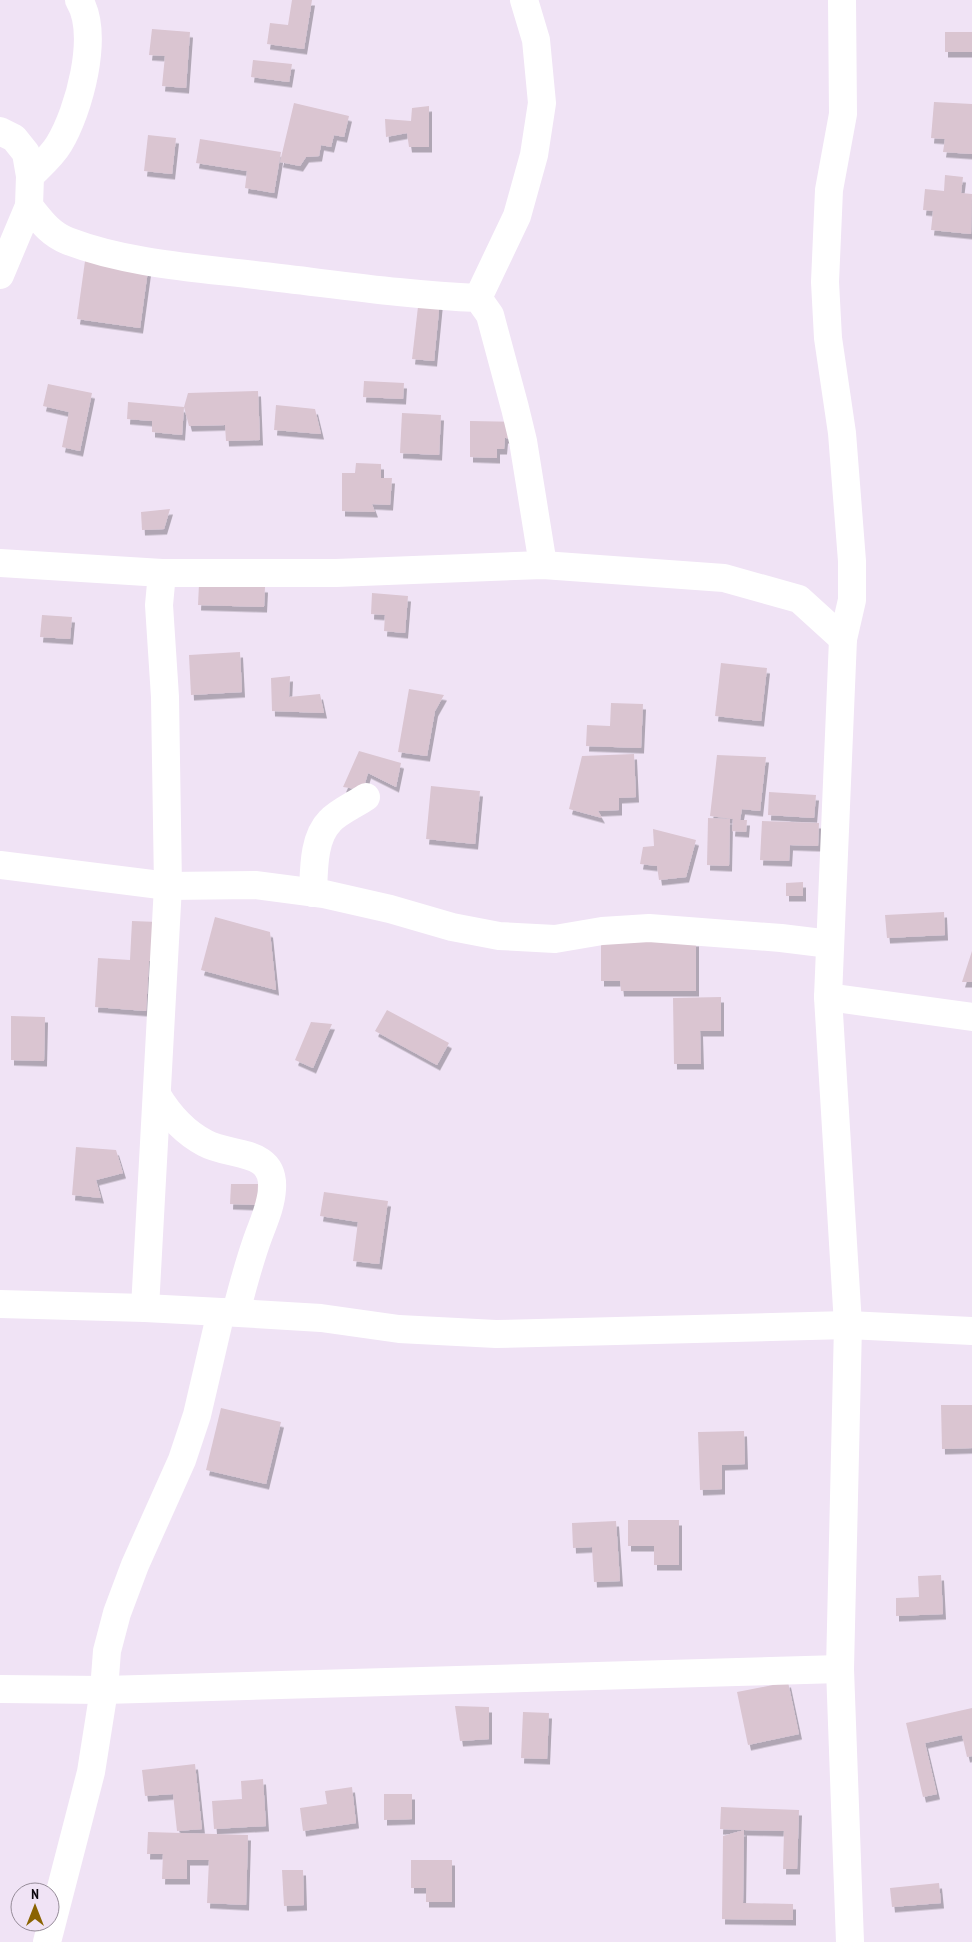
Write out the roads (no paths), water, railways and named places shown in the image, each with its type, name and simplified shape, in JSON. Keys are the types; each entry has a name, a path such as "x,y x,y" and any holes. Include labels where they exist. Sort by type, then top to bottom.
{"street":[{"path":"30,176 59,145 75,110 85,74 88,38 83,7 79,0"},
{"path":"478,298 517,216 534,155 542,103 536,40 524,0"},
{"path":"842,0 843,114 829,190 825,282 828,338 842,433 852,561 852,600 843,639 828,997 848,1325 840,1669 850,1942"},
{"path":"0,130 14,138 26,153 30,176 30,206 0,274"},
{"path":"30,206 47,229 67,240 115,255 186,267 339,286 478,298 490,315 515,408 543,565"},
{"path":"0,563 162,573 336,574 543,565 724,578 799,599 843,639"},
{"path":"145,1308 168,886 165,697 159,604 162,573"},
{"path":"313,893 315,862 320,836 330,821 366,797"},
{"path":"0,865 168,886 255,885 313,893 390,909 452,927 499,936 555,938 602,931 649,928 781,938 830,944"},
{"path":"828,997 972,1017"},
{"path":"47,1942 91,1772 104,1690 107,1651 117,1613 182,1460 228,1312 269,1208 272,1189 270,1171 267,1164 262,1160 219,1149 199,1140 168,1114 157,1095"},
{"path":"0,1304 228,1312 321,1318 399,1329 496,1334 848,1325 972,1331"},
{"path":"0,1689 104,1690 840,1669"}]}
